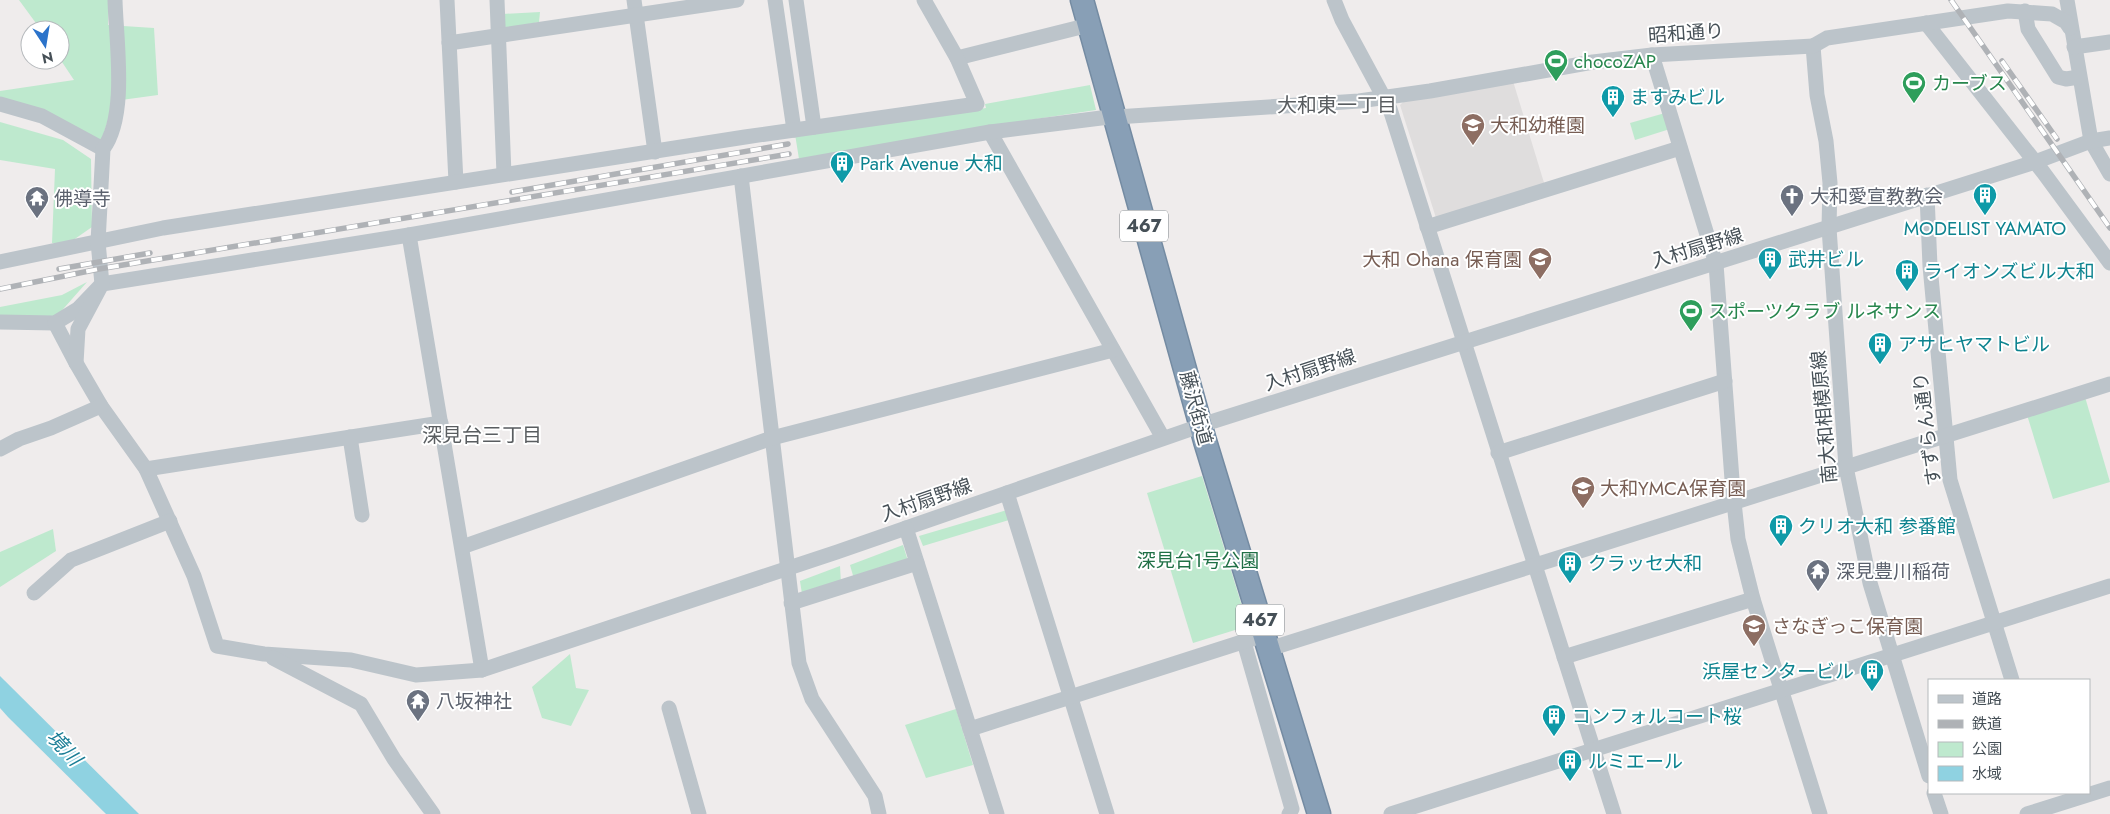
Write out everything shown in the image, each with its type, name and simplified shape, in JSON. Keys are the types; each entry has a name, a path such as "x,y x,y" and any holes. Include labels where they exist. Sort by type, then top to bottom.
{"highway":[{"name":"藤沢街道","path":"1082,0 1259,642 1319,814"}],"street":[{"path":"76,364 78,329 102,284 98,242 103,149 110,140 118,112 115,0"},
{"path":"447,0 456,182"},
{"path":"497,0 504,174"},
{"path":"449,42 498,35 635,7 737,0"},
{"path":"775,0 794,130"},
{"path":"796,0 814,127"},
{"path":"0,262 163,228 504,174 977,104 957,58 924,0"},
{"path":"1334,0 1349,33 1386,98 1614,814"},
{"path":"2067,0 2070,28 2091,141 2110,174"},
{"path":"635,7 656,152"},
{"path":"2025,11 2028,29 2058,76 2066,79 2079,77"},
{"name":"昭和通り","path":"102,284 409,235 990,132 1113,118 1386,98 1593,62 1652,55 1813,46 1827,38 2025,11 2052,14 2066,22 2070,28"},
{"path":"1926,23 2035,162 2110,263"},
{"path":"957,58 1089,25"},
{"path":"2074,47 2110,42"},
{"name":"南大和相模原線","path":"1813,46 1817,95 1826,141 1830,183 1829,228 1846,467 1870,583 1928,773"},
{"path":"1652,55 1716,264 1738,539 1753,599 1820,814"},
{"path":"0,104 42,116 103,149"},
{"path":"990,132 1163,438"},
{"name":"入村扇野線","path":"264,654 351,660 416,675 482,670 906,528 1163,438 1829,228 2035,162 2091,141 2110,138"},
{"path":"1427,227 1680,148"},
{"path":"740,176 799,663 812,699 875,796 879,814"},
{"name":"すずらん通り","path":"1927,196 1930,266 1950,480 2012,679"},
{"path":"409,235 482,670"},
{"path":"0,322 55,323 78,309 102,284"},
{"path":"55,323 76,364 102,406 146,469 194,576 217,646 264,654 361,704 394,759 433,814"},
{"path":"462,547 772,438 1113,350"},
{"path":"1498,453 1724,380"},
{"path":"970,729 1071,696 1535,565 2110,384"},
{"path":"0,449 18,439 51,428 102,406"},
{"path":"146,469 441,423"},
{"path":"350,437 362,515"},
{"path":"1007,493 1107,814"},
{"path":"34,593 71,560 170,521"},
{"path":"906,528 997,814"},
{"path":"791,603 917,563"},
{"path":"1391,814 2110,586"},
{"path":"1564,657 1753,599"},
{"path":"1259,642 1292,810 1289,814"},
{"path":"669,708 699,814"},
{"path":"2090,794 2110,788"},
{"path":"1934,794 1941,814"},
{"path":"2027,814 2052,804 2088,794"}],"shaded area":[{"name":"大和幼稚園","path":"1513,81 1545,186 1437,221 1400,105 1403,102"}],"green space":[{"path":"19,0 109,0 108,25 154,28 158,95 114,101 101,142 0,98 0,91 74,80 67,70 70,70 70,20 34,20"},
{"path":"540,12 539,22 504,29 503,14"},
{"path":"1090,85 1096,110 989,126 799,159 795,134 986,108 985,104"},
{"path":"1665,113 1670,129 1635,140 1630,123"},
{"path":"0,122 63,140 91,159 92,227 69,243 52,243 55,169 0,160"},
{"path":"87,282 57,316 0,316 0,307 62,295"},
{"path":"2085,397 2110,482 2053,499 2027,415"},
{"name":"深見台1号公園","path":"1202,476 1248,626 1193,643 1147,493"},
{"path":"1007,510 1009,520 923,546 919,536"},
{"path":"53,529 56,551 0,587 0,552"},
{"path":"903,545 908,561 854,579 850,565"},
{"path":"840,566 841,584 802,594 800,581"},
{"path":"570,654 576,688 589,690 571,726 542,718 532,687"},
{"path":"956,709 973,765 926,778 905,725"}],"water":[{"name":"境川","path":"0,676 139,814 106,814 8,717 0,708"}],"railway":[{"path":"1951,0 2110,228"},
{"path":"2002,61 2057,139"},
{"path":"512,192 788,144"},
{"path":"0,289 99,269 789,154"},
{"path":"59,269 150,253"}],"place":[{"name":"chocoZAP","path":"1556,82"},
{"name":"カーブス","path":"1914,104"},
{"name":"ますみビル","path":"1613,118"},
{"name":"大和幼稚園","path":"1473,146"},
{"name":"Park Avenue 大和","path":"842,184"},
{"name":"MODELIST YAMATO","path":"1985,216"},
{"name":"大和愛宣教教会","path":"1792,217"},
{"name":"佛導寺","path":"37,219"},
{"name":"大和 Ohana 保育園","path":"1540,280"},
{"name":"武井ビル","path":"1770,280"},
{"name":"ライオンズビル大和","path":"1907,292"},
{"name":"スポーツクラブ ルネサンス","path":"1691,332"},
{"name":"アサヒヤマトビル","path":"1880,365"},
{"name":"大和YMCA保育園","path":"1583,509"},
{"name":"クリオ大和 参番館","path":"1781,547"},
{"name":"クラッセ大和","path":"1570,584"},
{"name":"深見豊川稲荷","path":"1818,592"},
{"name":"さなぎっこ保育園","path":"1754,647"},
{"name":"浜屋センタービル","path":"1872,692"},
{"name":"八坂神社","path":"418,722"},
{"name":"コンフォルコート桜","path":"1554,737"},
{"name":"ルミエール","path":"1570,782"}],"district":[{"name":"大和東一丁目","path":"1337,105"},
{"name":"深見台三丁目","path":"482,435"}]}
